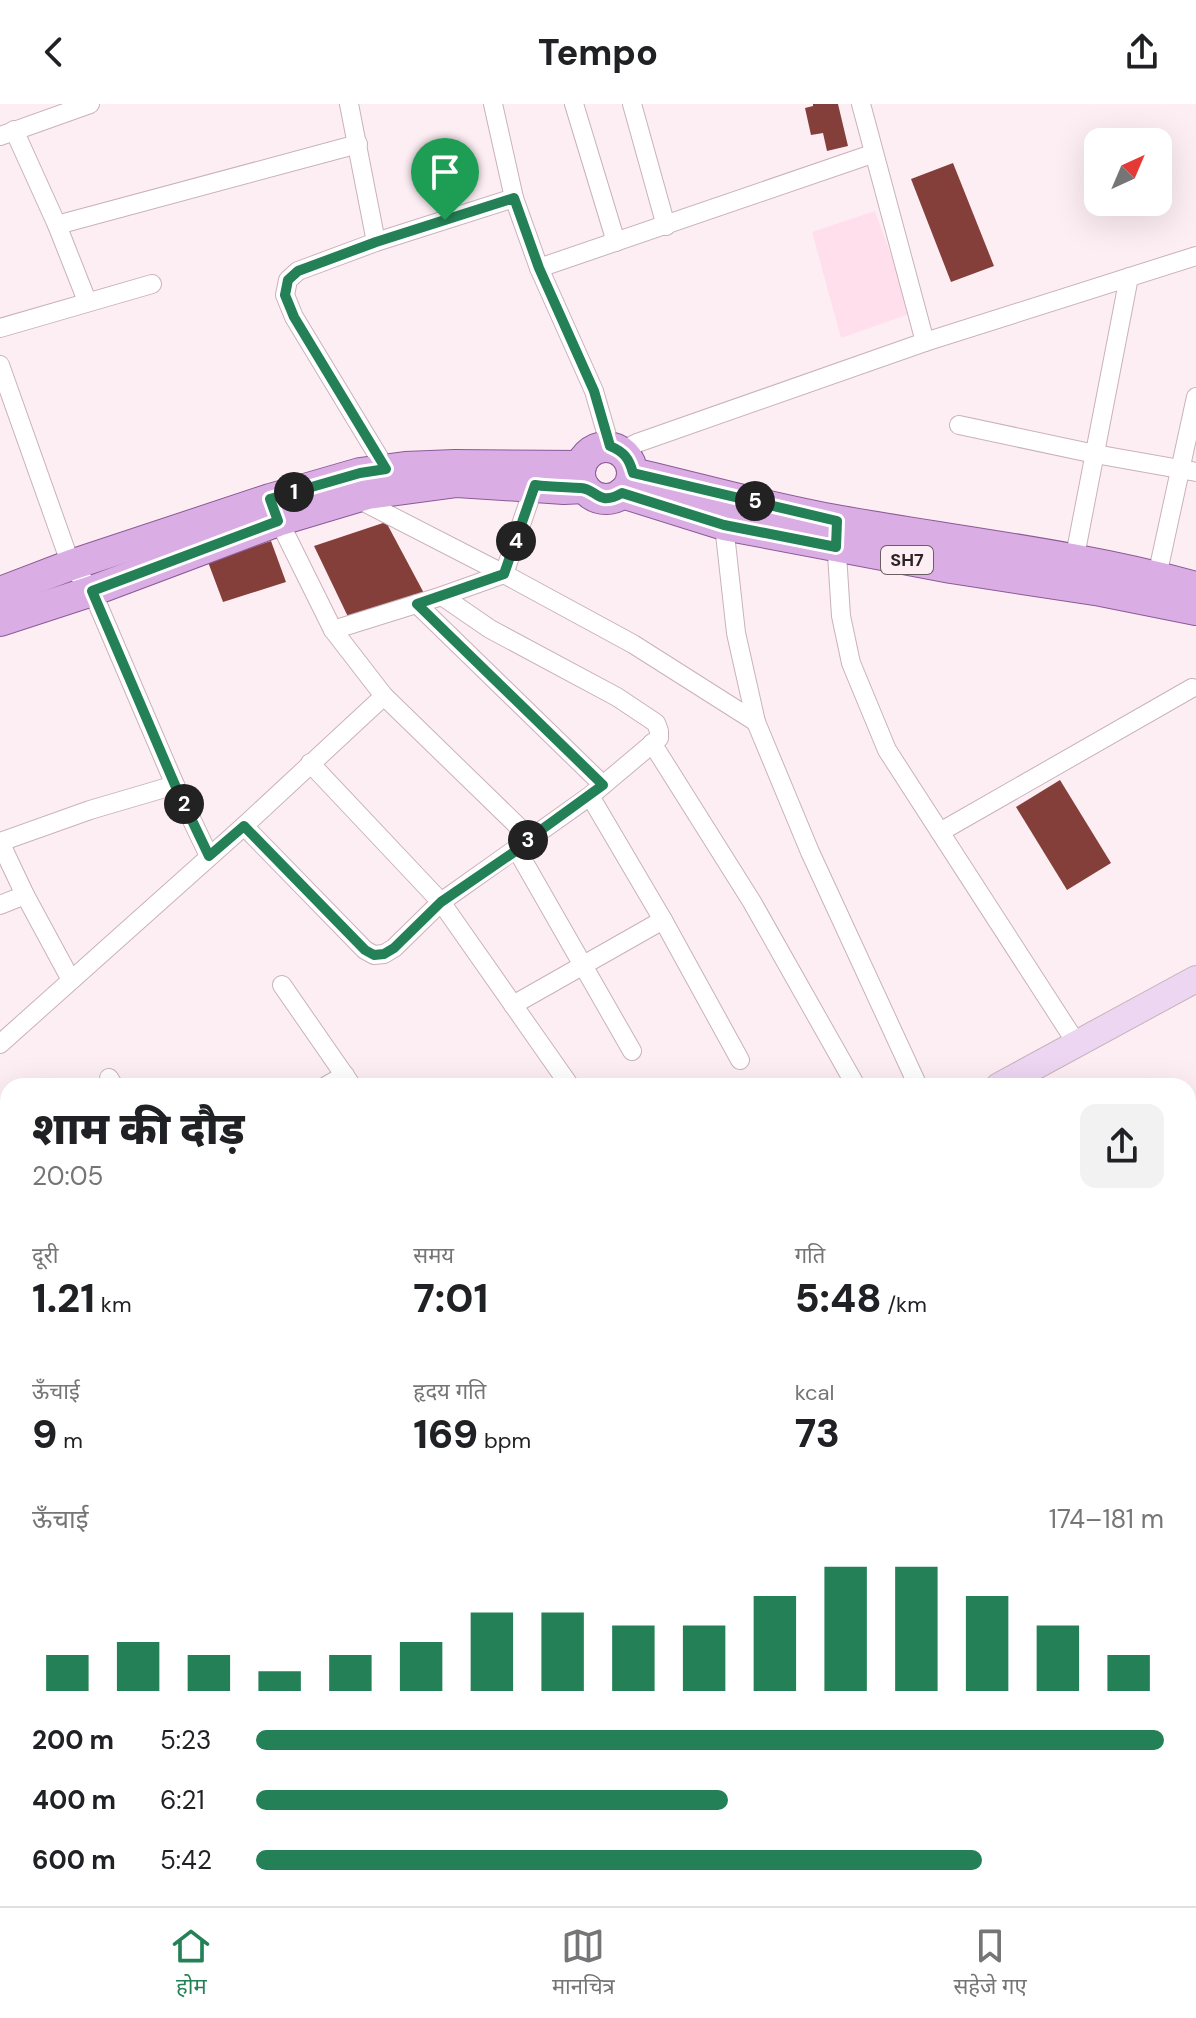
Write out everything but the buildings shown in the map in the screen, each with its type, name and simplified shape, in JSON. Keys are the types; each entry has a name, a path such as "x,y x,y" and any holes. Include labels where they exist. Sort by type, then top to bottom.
{"main road":[{"path":"583,477 587,455 597,448 622,466"},
{"name":"SH7","path":"0,621 92,591 360,473 386,469 583,477 599,497 615,497 622,466"},
{"name":"SH7","path":"622,466 724,525 836,534 1074,561 1157,576 1196,587"},
{"name":"SH7","path":"622,466 951,568 1101,591 1196,610"},
{"name":"SH7","path":"0,592 71,565 274,510 457,482 537,474"}],"street":[{"path":"87,301 57,225 7,133 90,104"},
{"path":"349,104 376,242"},
{"path":"493,104 514,198 539,268 594,391 622,466 925,342 1196,256"},
{"path":"574,104 616,242"},
{"path":"632,104 666,226"},
{"path":"861,104 925,342"},
{"path":"57,225 358,144"},
{"path":"539,268 872,154"},
{"path":"386,469 294,317 285,295 288,280 298,271 376,242 514,198"},
{"path":"1074,561 1129,277"},
{"path":"0,328 152,284"},
{"path":"0,365 71,565 92,591 175,785 209,856"},
{"path":"1157,576 1189,470 1196,397"},
{"path":"959,425 1189,470"},
{"path":"504,574 537,474"},
{"path":"356,498 633,644 756,722"},
{"path":"274,510 333,630 384,696 524,844 584,965 632,1051"},
{"path":"724,525 736,633 756,722 810,852 914,1078"},
{"path":"836,534 841,616 851,663 887,750 1077,1044"},
{"path":"333,630 504,574"},
{"path":"244,826 365,950 374,955 384,954 441,902 597,791 659,738 656,723 617,697 490,629 442,596"},
{"path":"417,604 597,791 740,1060"},
{"path":"940,832 1192,688"},
{"path":"0,1044 384,696"},
{"path":"652,743 752,902 851,1078"},
{"path":"310,763 441,902 564,1078"},
{"path":"71,980 0,842 90,810 175,785"},
{"path":"0,905 25,895"},
{"path":"513,1005 663,920"},
{"path":"1014,1078 1196,979"},
{"path":"282,985 347,1078"}],"shaded area":[{"path":"875,211 912,313 841,338 812,232"}],"route":[{"path":"514,198 539,268 594,391 610,446 630,460 633,473 837,521 836,547 724,525 622,493 607,499 591,494 585,488 535,485 504,574 417,604 603,785 441,902 394,948 374,955 365,950 244,826 209,856 175,785 92,591 278,521 270,499 360,473 386,469 294,317 285,295 288,280 298,271 445,220 514,198"}]}
